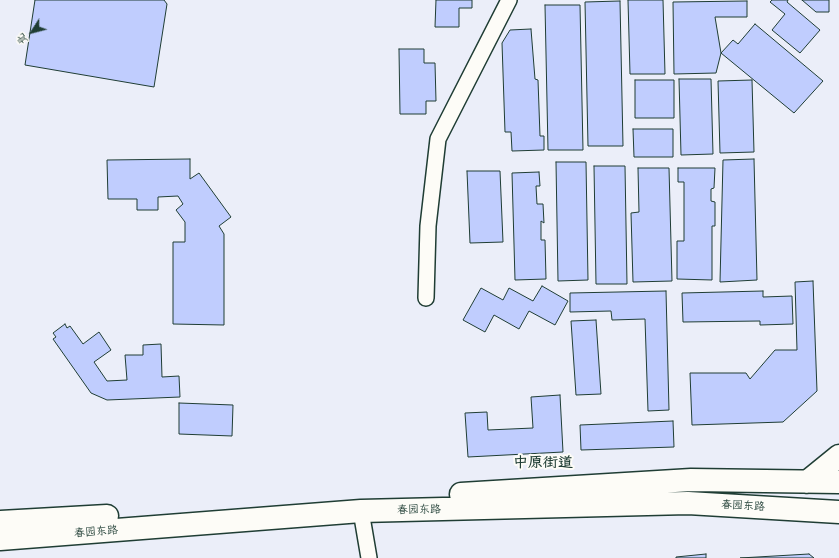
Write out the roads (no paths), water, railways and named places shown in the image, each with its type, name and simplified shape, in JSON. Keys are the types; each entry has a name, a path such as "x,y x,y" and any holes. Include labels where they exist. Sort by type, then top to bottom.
{"main road":[{"path":"807,482 839,456"},
{"name":"春园东路","path":"0,522 692,480 839,482"},
{"name":"春园东路","path":"0,539 361,511 688,503 839,512"},
{"path":"808,509 839,523"}],"street":[{"path":"426,298 428,226 438,139 509,0"},
{"path":"361,511 369,558"}],"district":[{"name":"中原街道","path":"543,463"}]}
